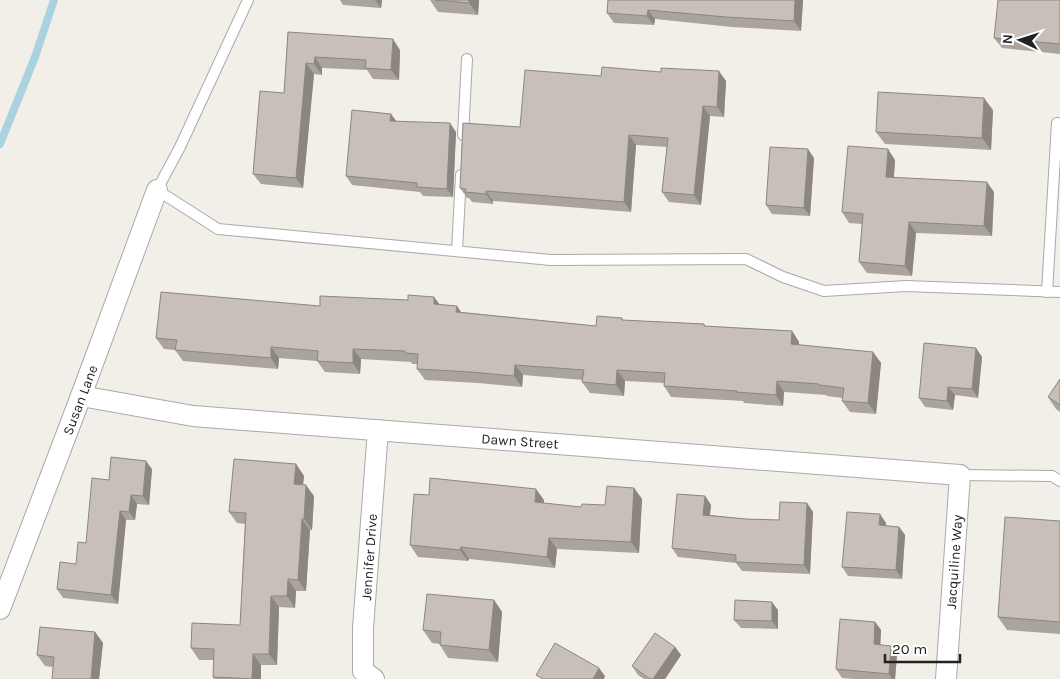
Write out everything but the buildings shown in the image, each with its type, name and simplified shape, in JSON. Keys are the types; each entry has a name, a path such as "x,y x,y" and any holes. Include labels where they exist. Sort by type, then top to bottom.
{"street":[{"name":"Susan Lane","path":"0,609 82,396 156,190"},
{"name":"Dawn Street","path":"82,396 192,416 960,475"},
{"name":"Jennifer Drive","path":"374,679 363,671 363,628 378,430"},
{"name":"Jacquiline Way","path":"946,679 960,475"}],"lane":[{"path":"248,0 180,147 156,190 218,230 551,260 746,259 784,277 824,290 906,286 1060,292"},
{"path":"462,148 467,59"},
{"path":"1047,292 1057,123"},
{"path":"457,251 461,168"},
{"path":"960,475 1052,476 1060,481"}],"waterway":[{"path":"0,144 35,57 54,0"}]}
